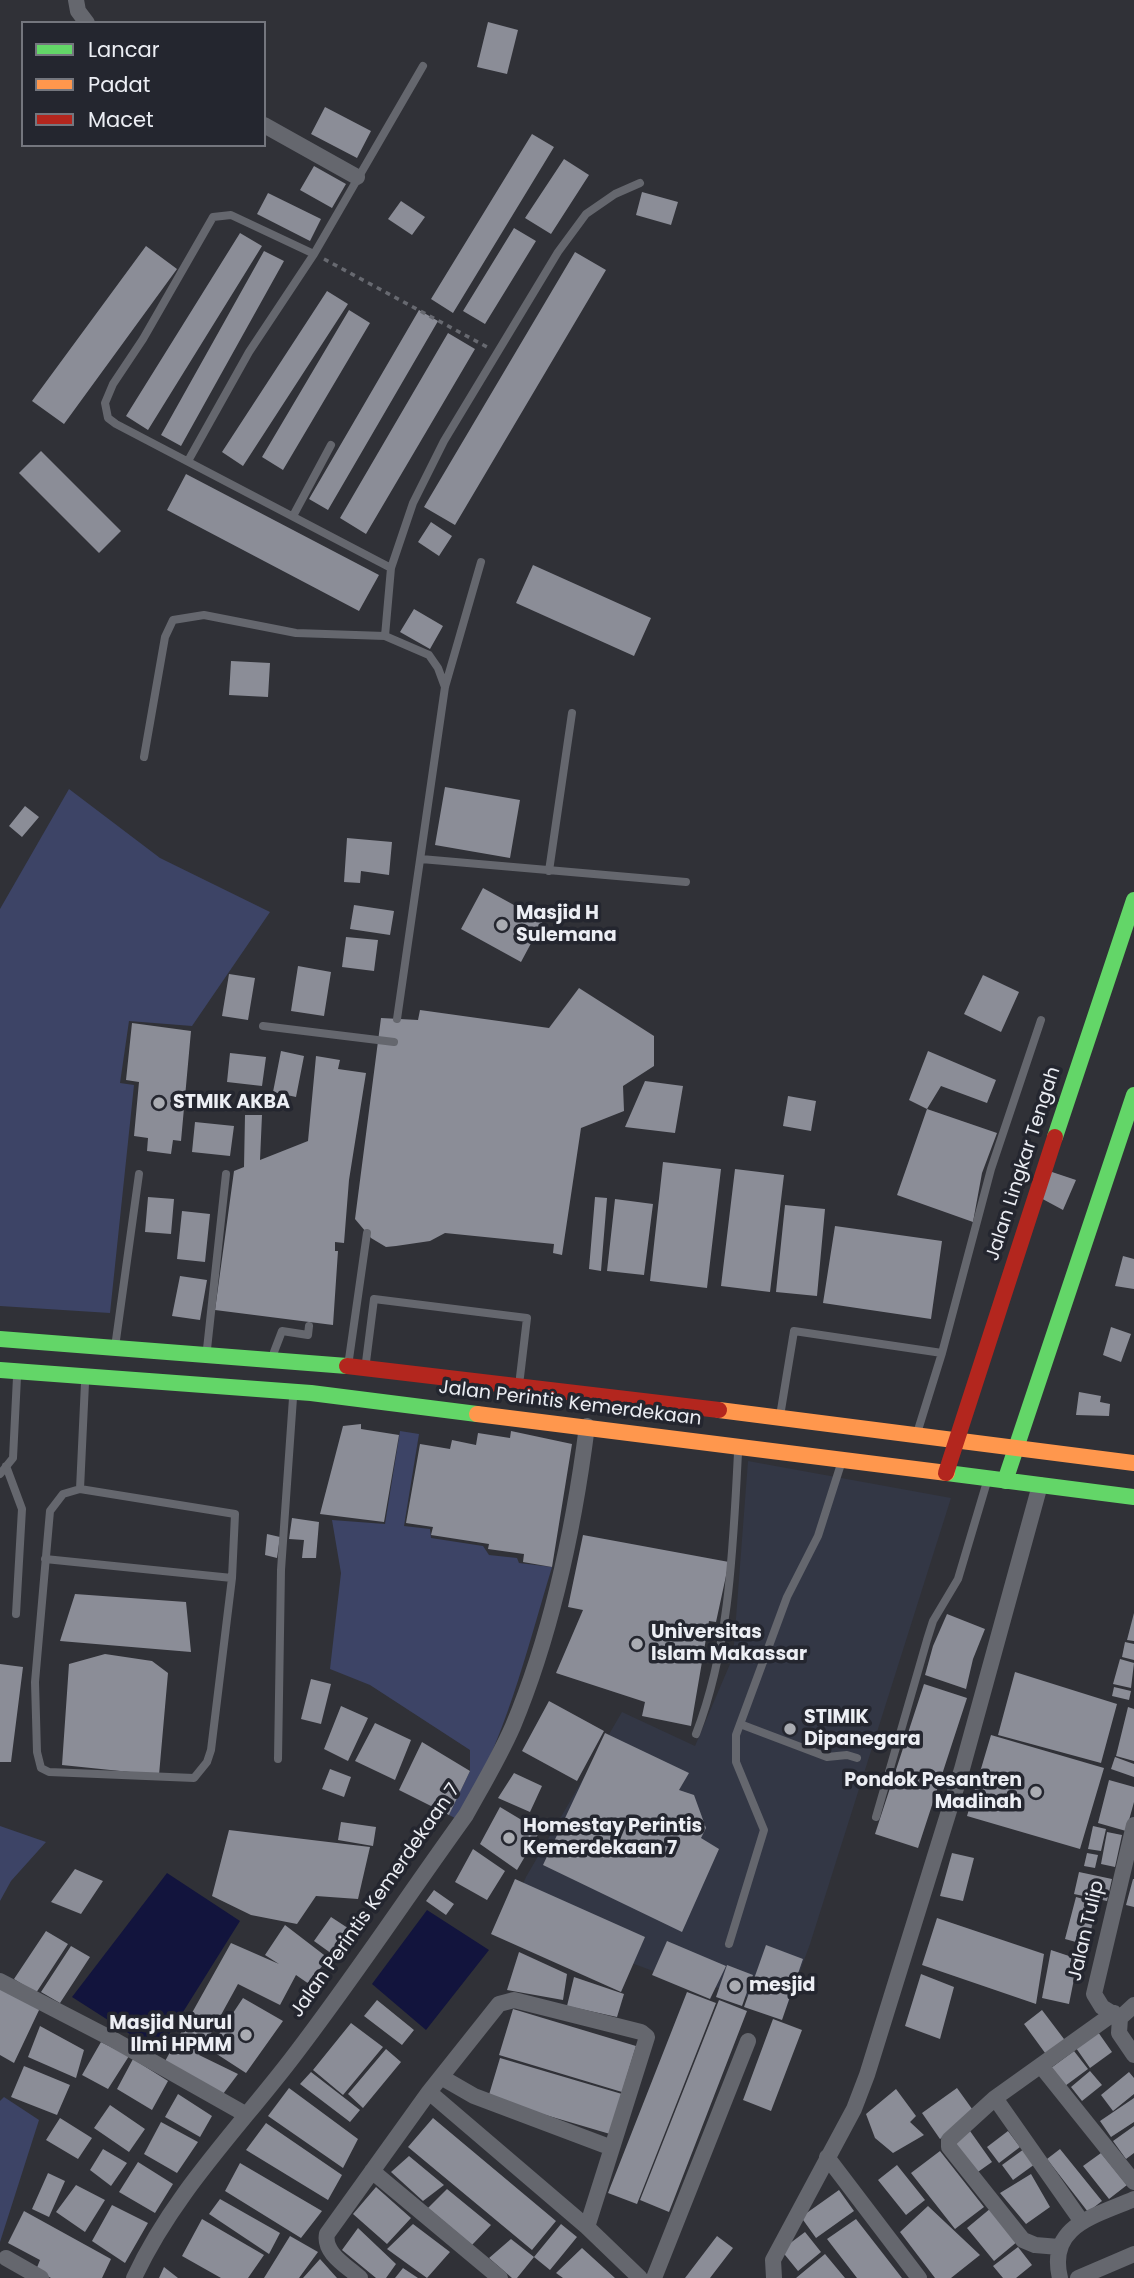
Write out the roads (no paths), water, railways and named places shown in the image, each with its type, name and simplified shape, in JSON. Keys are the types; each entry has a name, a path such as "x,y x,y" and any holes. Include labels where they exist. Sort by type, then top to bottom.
{"main road":[{"name":"Jalan Lingkar Tengah","path":"946,1473 1123,924 1134,900"},
{"path":"1005,1481 1134,1095"},
{"name":"Jalan Perintis Kemerdekaan","path":"0,1339 272,1359 519,1384 1134,1463"},
{"name":"Jalan Perintis Kemerdekaan","path":"0,1370 86,1374 294,1392 587,1426 1134,1497"}],"street":[{"path":"76,0 78,11 86,21"},
{"path":"266,126 357,177"},
{"name":"Jalan Perintis Kemerdekaan 7","path":"134,2278 162,2226 245,2114 286,2066 466,1815 512,1728 530,1682 573,1525 587,1426"},
{"path":"774,2278 773,2260 854,2109 867,2075 962,1769 1040,1485"},
{"name":"Jalan Tulip","path":"1117,2015 1102,2007 1094,1994 1134,1825"},
{"path":"0,1981 114,2040 245,2114"},
{"path":"360,2278 329,2250 326,2238 429,2092 499,2004 506,2000 521,2000 641,2032 647,2037 587,2227"},
{"path":"1059,2247 1035,2245 1023,2240 949,2147 950,2135 995,2098 1134,2005"},
{"path":"1117,2015 1119,2033 1134,2054"},
{"path":"654,2278 748,2041"},
{"path":"1041,2066 1134,2182"},
{"path":"441,2077 462,2091 612,2148"},
{"path":"429,2092 587,2227 640,2278"},
{"path":"995,2098 1082,2222"},
{"path":"827,2157 919,2278"},
{"path":"372,2171 500,2278"},
{"path":"1059,2278 1059,2247 1064,2236 1082,2222 1134,2199"},
{"path":"6,2258 41,2278"},
{"path":"1078,2278 1131,2261"}],"lane":[{"path":"188,461 249,352 314,254 423,66"},
{"path":"385,636 391,568 413,503 431,466 558,252 586,214 615,194 640,183"},
{"path":"314,254 231,215 218,215 207,222 105,403 108,418 391,568"},
{"path":"293,516 331,445"},
{"path":"397,1019 445,687 481,562"},
{"path":"144,757 165,637 173,620 204,615 296,633 385,636 429,655 438,668 445,687"},
{"path":"549,871 572,713"},
{"path":"421,859 686,882"},
{"path":"916,1436 943,1353 990,1169 1041,1020"},
{"path":"263,1026 394,1042"},
{"path":"115,1346 139,1174"},
{"path":"206,1355 226,1174"},
{"path":"348,1366 367,1233"},
{"path":"365,1369 373,1299 527,1318 519,1384"},
{"path":"272,1359 282,1331 308,1335 309,1326"},
{"path":"779,1417 794,1331 943,1353"},
{"path":"0,1474 13,1458 17,1370"},
{"path":"80,1489 86,1374"},
{"path":"278,1759 281,1570 294,1392"},
{"path":"696,1734 708,1702 731,1571 739,1447"},
{"path":"729,1944 764,1830 736,1762 734,1749 740,1724 787,1597 818,1536 842,1460"},
{"path":"6,1466 22,1509 16,1614"},
{"path":"876,1817 933,1621 958,1579 988,1478"},
{"path":"80,1489 235,1514 232,1578 211,1750 201,1773 194,1778 49,1772 41,1768 38,1761 35,1682 45,1559 50,1511 63,1494 80,1489"},
{"path":"45,1559 232,1578"},
{"path":"740,1724 827,1757 848,1755 858,1758"}],"place":[{"name":"Masjid H Sulemana","path":"502,925"},
{"name":"STMIK AKBA","path":"159,1103"},
{"name":"Universitas Islam Makassar","path":"637,1644"},
{"name":"STIMIK Dipanegara","path":"790,1729"},
{"name":"Pondok Pesantren Madinah","path":"1036,1792"},
{"name":"Homestay Perintis Kemerdekaan 7","path":"509,1838"},
{"name":"mesjid","path":"735,1986"},
{"name":"Masjid Nurul Ilmi HPMM","path":"246,2035"}]}
